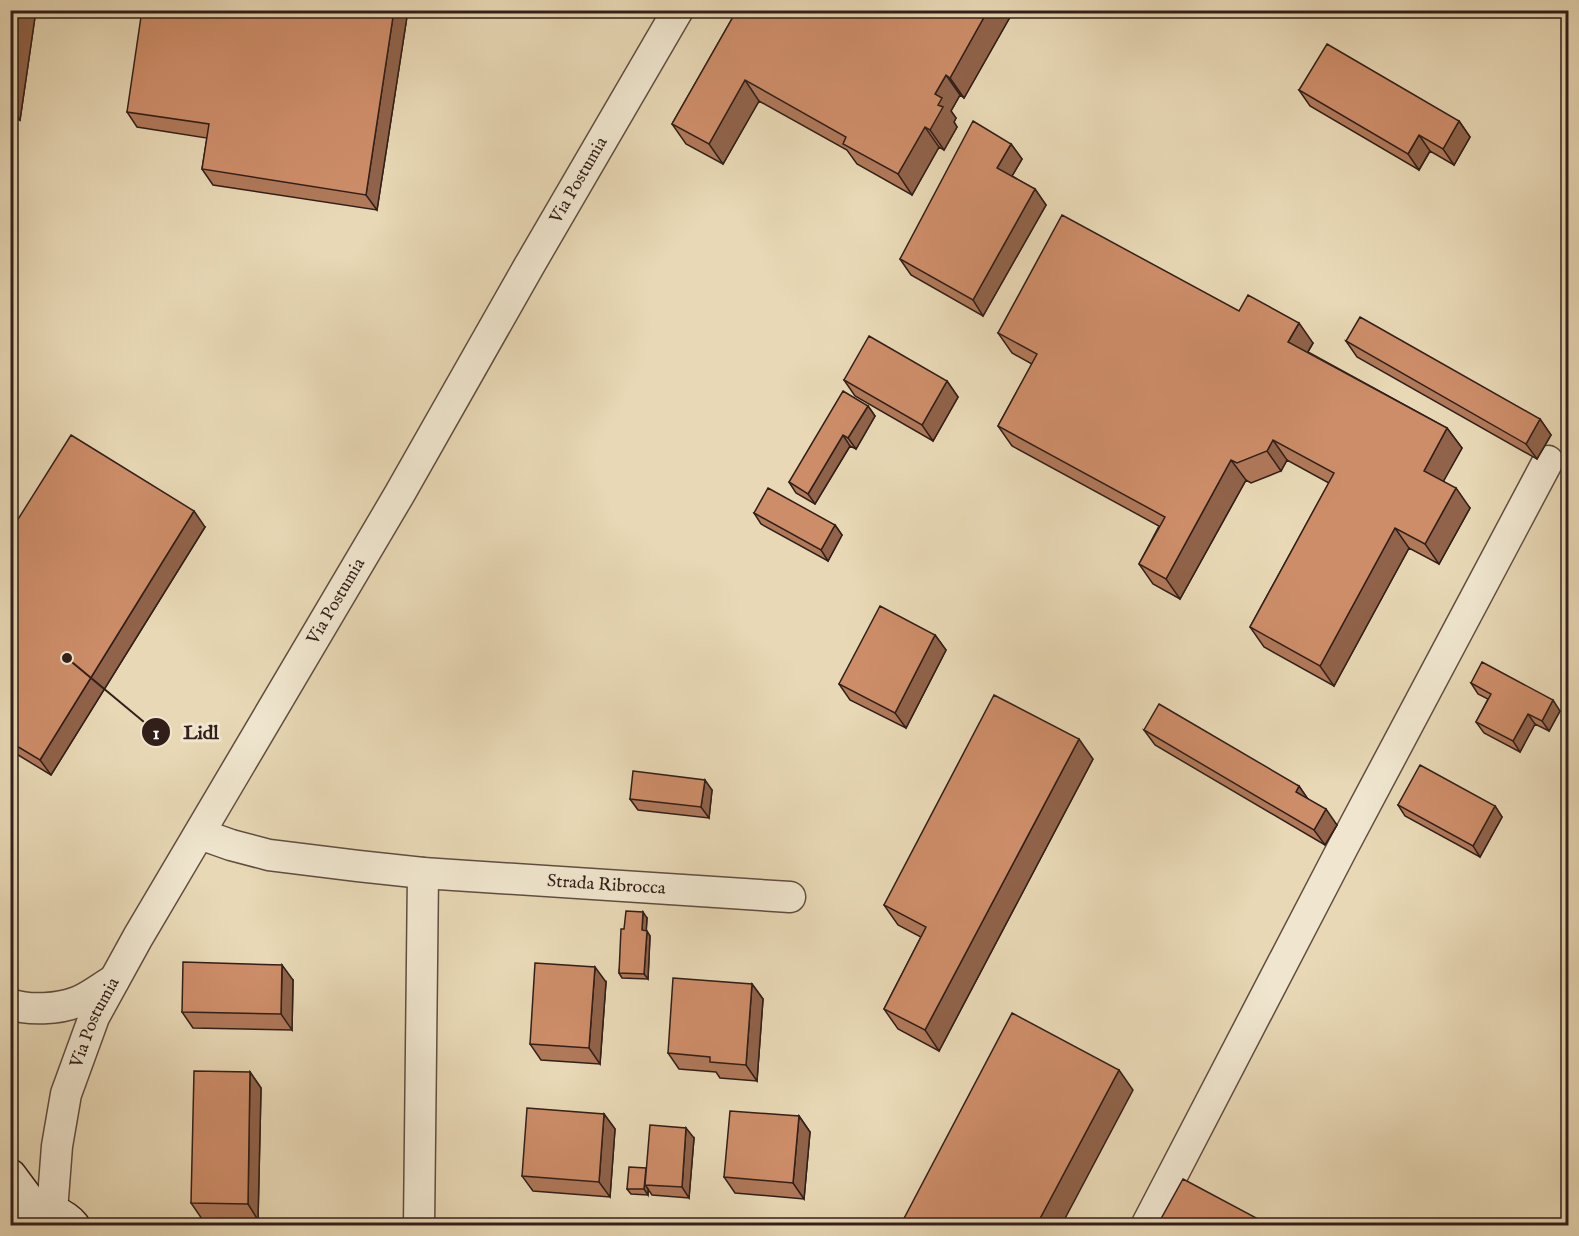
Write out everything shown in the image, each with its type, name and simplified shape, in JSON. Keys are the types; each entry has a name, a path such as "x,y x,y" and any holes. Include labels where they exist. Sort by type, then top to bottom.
{"main road":[{"path":"10,1176 42,1213"}],"street":[{"name":"Via Postumia","path":"42,1213 66,1094 94,1017 399,495 678,10"},
{"path":"1146,1226 1343,847 1548,462"},
{"name":"Strada Ribrocca","path":"200,834 269,855 423,873 790,897"},
{"path":"419,1226 423,873"},
{"path":"10,1004 49,1009 77,1002 114,980"}],"building":[{"path":"10,10 19,10 10,67"},
{"path":"142,10 394,10 366,195 202,169 209,124 127,112"},
{"path":"737,10 988,10 950,78 946,75 935,94 942,98 938,105 943,107 930,130 925,127 898,174 843,144 846,137 745,80 709,144 672,124"},
{"path":"1327,44 1459,121 1443,149 1419,135 1408,154 1299,90"},
{"path":"973,121 1011,144 997,168 1035,189 973,300 900,259"},
{"path":"1062,215 1239,311 1248,295 1299,323 1288,342 1447,428 1424,471 1456,488 1425,544 1395,528 1320,666 1250,627 1334,473 1273,440 1267,451 1237,463 1231,460 1166,579 1139,564 1165,517 998,426 1037,354 998,333"},
{"path":"1360,317 1540,419 1526,444 1346,341"},
{"path":"869,336 947,381 922,425 844,380"},
{"path":"843,391 868,406 848,438 843,435 808,494 789,482"},
{"path":"71,435 194,511 40,760 10,742 10,532"},
{"path":"768,488 835,525 821,550 754,513"},
{"path":"880,606 935,635 895,713 839,684"},
{"path":"1482,662 1553,700 1542,721 1528,714 1513,741 1476,722 1491,694 1471,683"},
{"path":"994,695 1079,739 925,1030 884,1009 926,927 884,905"},
{"path":"1159,704 1299,786 1296,792 1326,809 1314,830 1144,730"},
{"path":"1420,765 1495,806 1473,846 1398,805"},
{"path":"633,771 705,780 701,807 630,799"},
{"path":"626,911 643,912 642,930 647,931 644,974 619,973 621,929 624,929"},
{"path":"183,962 282,965 281,1014 182,1012"},
{"path":"535,963 595,967 589,1048 530,1044"},
{"path":"673,978 752,984 746,1065 710,1062 710,1057 668,1053"},
{"path":"1012,1013 1119,1070 1036,1226 900,1226"},
{"path":"194,1071 250,1072 248,1204 191,1203"},
{"path":"527,1108 604,1114 599,1182 522,1176"},
{"path":"730,1111 799,1116 793,1183 724,1177"},
{"path":"650,1125 686,1128 682,1187 645,1185"},
{"path":"629,1167 646,1168 644,1189 627,1189"},
{"path":"1183,1179 1262,1221 1260,1226 1157,1226"}],"place":[{"name":"Lidl","path":"67,658"}]}
